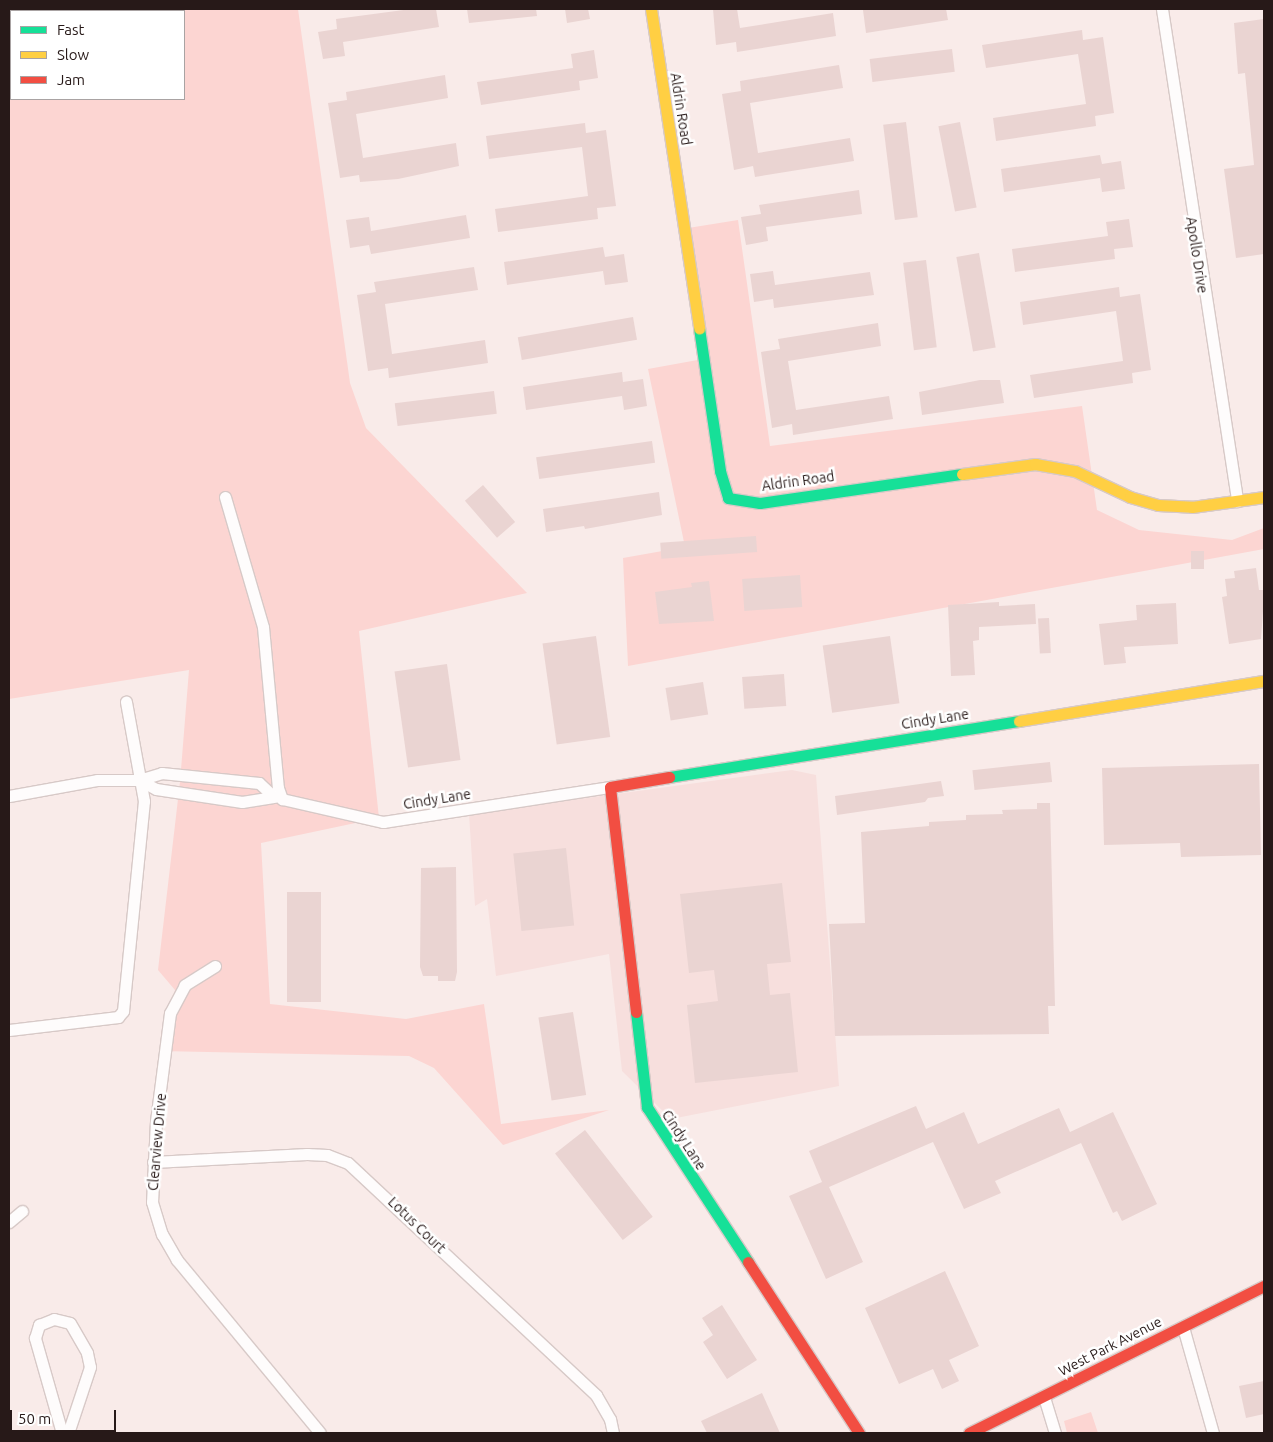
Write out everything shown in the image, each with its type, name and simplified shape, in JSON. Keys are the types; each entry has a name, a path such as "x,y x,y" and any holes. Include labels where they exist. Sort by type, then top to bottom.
{"street":[{"name":"Aldrin Road","path":"651,9 720,471 728,498 760,502 1035,464 1075,471 1130,497 1158,505 1192,507 1237,500"},
{"name":"Apollo Drive","path":"1162,9 1237,500"},
{"path":"9,796 97,780 139,780 156,789 242,802 277,793 263,627 225,497"},
{"path":"1237,500 1264,497"},
{"name":"Cindy Lane","path":"139,780 162,773 259,783 277,793 286,801 384,822 1264,681"},
{"path":"9,1030 122,1014 144,801 126,702"},
{"name":"Cindy Lane","path":"610,786 647,1107 859,1433"},
{"name":"Clearview Drive","path":"215,966 185,984 170,1013 153,1162 152,1202 170,1250 320,1433"},
{"name":"Lotus Court","path":"153,1162 317,1154 348,1163 596,1395 610,1419 613,1433"},
{"path":"9,1222 22,1211"},
{"name":"West Park Avenue","path":"969,1433 1264,1286"},
{"path":"62,1433 35,1338 39,1325 54,1319 70,1323 87,1353 90,1366 68,1433"},
{"path":"1183,1326 1213,1433"},
{"path":"1044,1397 1055,1433"}],"shaded area":[{"path":"9,9 298,9 350,383 366,428 527,593 359,631 379,818 261,843 270,1004 406,1019 484,1004 501,1124 609,1110 503,1145 434,1068 409,1056 160,1051 175,990 158,970 180,782 189,670 9,699"},
{"path":"738,220 770,446 1082,406 1097,510 1139,530 1232,540 1264,528 1264,549 628,666 623,558 685,547 648,369 703,359 682,229"},
{"path":"792,770 816,775 839,1086 671,1119 622,1071 609,954 496,976 487,899 475,906 469,814"},
{"path":"1091,1412 1098,1433 1067,1433 1064,1421"}],"building":[{"path":"411,9 436,9 439,27 343,42 345,56 323,59 318,32 337,29 336,19"},
{"path":"467,9 536,9 537,16 469,23"},
{"path":"565,9 588,9 590,19 567,23"},
{"path":"713,9 737,9 740,28 833,13 836,36 737,52 736,42 716,45"},
{"path":"946,9 948,20 866,33 863,10"},
{"path":"1264,19 1264,254 1236,258 1224,169 1254,165 1245,73 1238,74 1234,23"},
{"path":"1082,30 1083,40 1103,37 1114,113 1095,116 1096,126 996,141 993,118 1086,104 1078,54 986,68 982,45"},
{"path":"952,49 955,72 872,82 870,59"},
{"path":"594,50 598,78 579,81 580,90 481,105 477,82 573,68 571,54"},
{"path":"839,65 843,88 750,103 758,153 850,138 854,161 755,177 753,166 734,170 722,94 741,91 740,81"},
{"path":"445,75 448,98 356,114 363,158 456,143 459,166 398,179 360,182 359,175 340,178 328,103 347,100 346,92"},
{"path":"906,122 918,217 895,220 883,125"},
{"path":"960,122 977,207 955,212 938,126"},
{"path":"585,123 586,133 606,130 616,206 597,208 598,219 498,232 495,209 588,196 582,147 489,159 486,136"},
{"path":"1100,155 1102,164 1121,161 1125,189 1102,192 1100,178 1004,192 1001,169"},
{"path":"859,190 862,214 766,227 768,241 746,245 741,217 761,214 759,205"},
{"path":"466,215 470,238 371,254 369,245 350,248 346,220 369,217 371,231"},
{"path":"1129,219 1133,247 1114,249 1115,259 1015,272 1012,249 1108,236 1106,222"},
{"path":"603,247 605,257 624,254 628,282 605,285 603,271 507,285 504,262"},
{"path":"979,253 996,348 973,352 956,257"},
{"path":"926,260 937,347 914,350 903,263"},
{"path":"474,267 478,290 385,304 392,354 485,340 488,363 389,378 388,368 368,371 357,295 376,292 374,282"},
{"path":"773,271 775,285 870,272 874,295 774,308 773,299 754,302 750,274"},
{"path":"1119,287 1120,297 1140,294 1151,370 1132,373 1133,383 1034,398 1030,375 1123,361 1116,311 1023,325 1020,302"},
{"path":"633,317 637,340 522,360 518,337"},
{"path":"878,323 881,346 788,361 796,410 889,396 893,419 793,435 792,424 772,428 761,352 780,349 778,339"},
{"path":"622,372 623,382 643,379 647,406 624,410 622,396 526,410 523,387"},
{"path":"980,380 1000,380 1004,403 922,415 919,392"},
{"path":"494,391 497,414 398,426 395,403"},
{"path":"652,441 655,463 539,479 536,457"},
{"path":"483,485 515,522 497,538 465,501"},
{"path":"659,492 662,515 585,529 584,526 546,532 543,509"},
{"path":"756,536 757,552 661,559 660,543"},
{"path":"1191,551 1204,551 1204,569 1191,569"},
{"path":"1256,568 1259,590 1263,590 1264,597 1261,639 1229,644 1222,597 1227,596 1225,579 1235,578 1234,571"},
{"path":"800,575 802,607 744,611 742,579"},
{"path":"709,581 714,621 659,624 655,592 692,587 691,583"},
{"path":"999,602 999,606 1035,604 1036,624 979,627 979,640 973,641 975,675 951,676 948,605"},
{"path":"1176,603 1178,644 1124,647 1126,663 1104,665 1099,624 1137,620 1136,605"},
{"path":"1049,618 1051,653 1040,654 1038,619"},
{"path":"596,636 610,737 557,745 543,644"},
{"path":"890,636 899,703 832,713 823,645"},
{"path":"447,664 460,760 408,767 395,671"},
{"path":"784,674 786,706 744,709 742,677"},
{"path":"703,682 708,715 671,721 665,688"},
{"path":"1050,762 1052,782 975,790 972,770"},
{"path":"1259,764 1261,855 1181,857 1180,843 1104,845 1102,768"},
{"path":"941,781 944,796 928,798 925,802 837,815 835,796"},
{"path":"1037,803 1050,803 1055,1006 1048,1006 1049,1034 835,1036 829,924 865,923 861,832 929,826 929,822 966,820 966,815 1003,814 1002,810 1037,809"},
{"path":"566,848 574,926 521,931 513,854"},
{"path":"456,867 457,972 455,981 438,981 438,976 423,976 420,967 421,868"},
{"path":"782,883 791,962 767,964 770,995 790,993 798,1072 695,1083 687,1005 718,1001 714,970 689,973 680,894"},
{"path":"287,892 321,892 321,1002 287,1002"},
{"path":"573,1012 586,1095 552,1100 538,1017"},
{"path":"916,1106 926,1129 964,1112 978,1144 1059,1108 1070,1132 1113,1112 1157,1204 1122,1221 1117,1211 1113,1213 1081,1143 995,1181 1001,1193 964,1209 933,1142 829,1187 863,1262 826,1279 789,1196 822,1182 809,1151"},
{"path":"585,1130 653,1217 623,1240 555,1153"},
{"path":"945,1271 979,1346 949,1360 959,1381 942,1389 933,1369 899,1384 865,1308"},
{"path":"722,1305 757,1360 727,1379 703,1342 713,1335 702,1318"},
{"path":"1264,1381 1264,1414 1246,1418 1239,1386"},
{"path":"762,1393 780,1433 707,1433 701,1421"}],"traffic: fast":[{"path":"699,328 720,471 728,498 760,503 962,474"},
{"path":"669,777 1019,721"},
{"path":"636,1012 647,1107 748,1262"}],"traffic: slow":[{"path":"651,9 699,328"},
{"path":"962,474 1035,464 1075,471 1130,497 1158,505 1192,507 1264,497"},
{"path":"1019,721 1264,681"}],"traffic: jam":[{"path":"636,1012 610,787 669,777"},
{"path":"748,1262 859,1433"},
{"path":"969,1433 1264,1286"}]}
